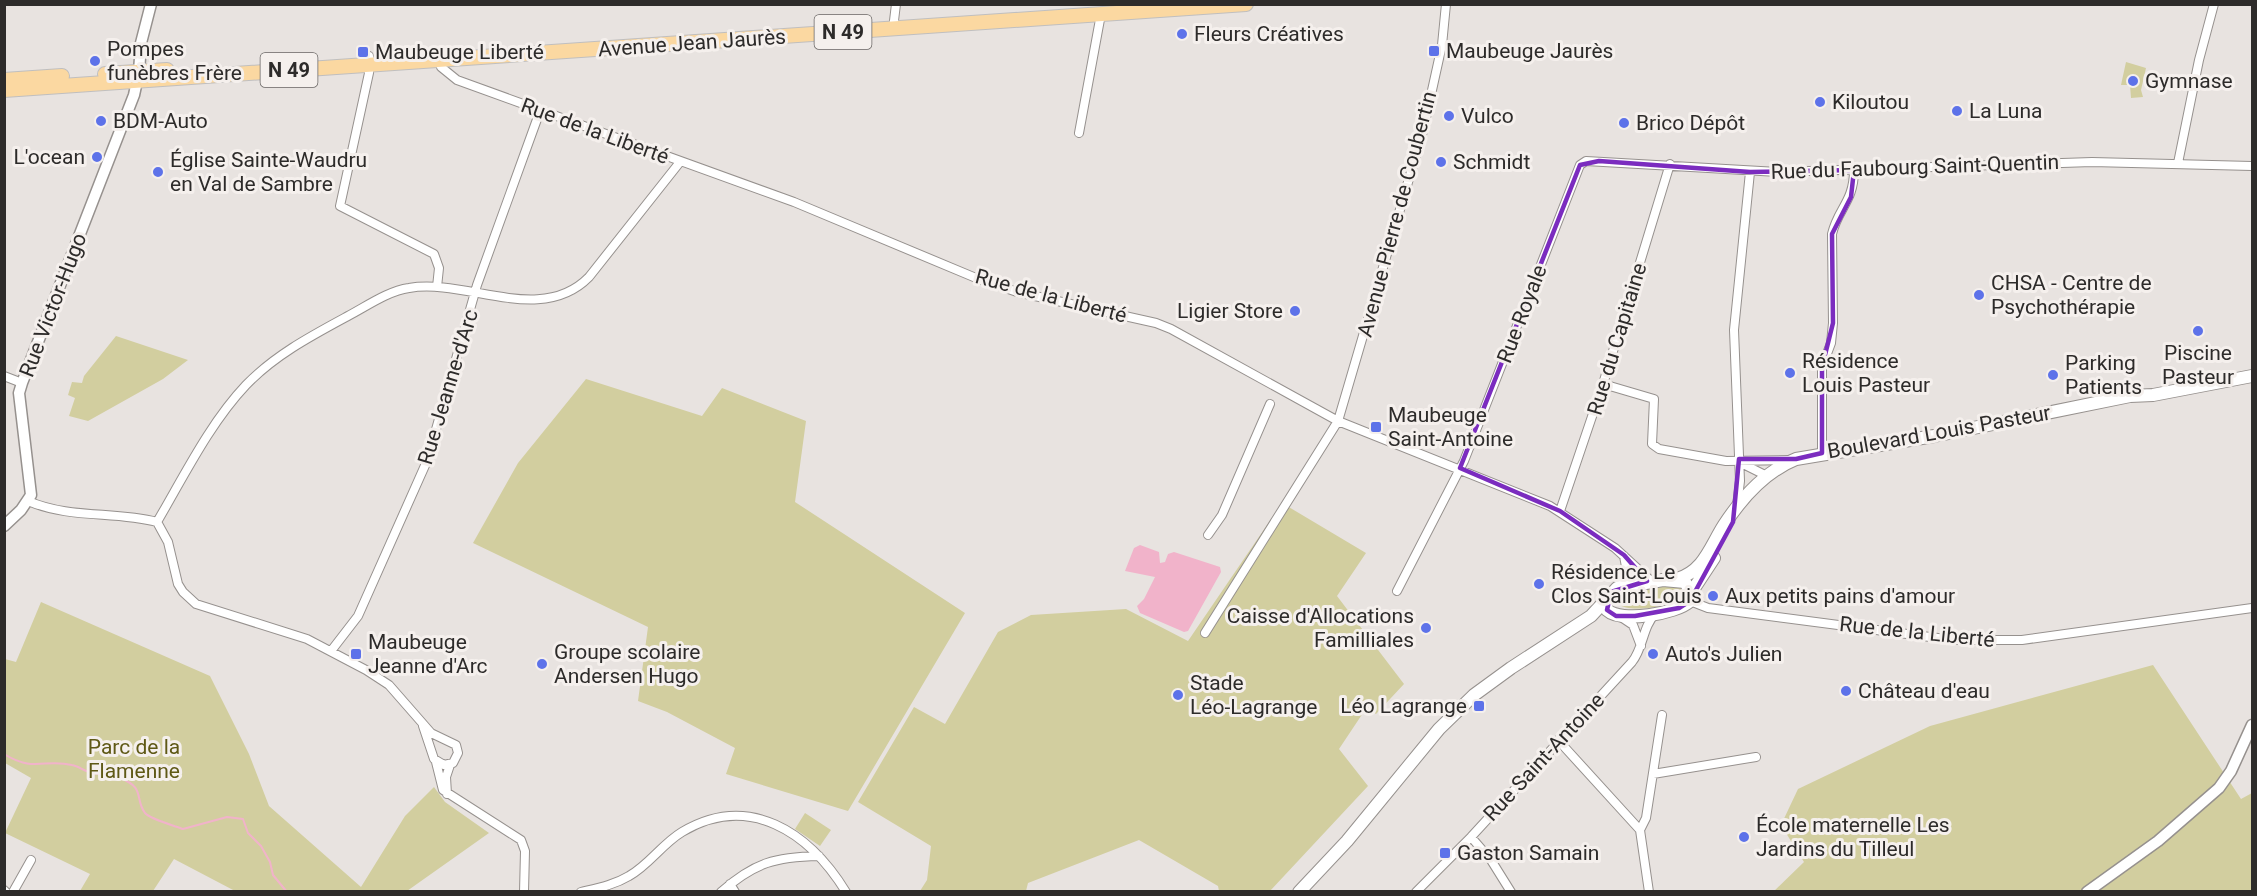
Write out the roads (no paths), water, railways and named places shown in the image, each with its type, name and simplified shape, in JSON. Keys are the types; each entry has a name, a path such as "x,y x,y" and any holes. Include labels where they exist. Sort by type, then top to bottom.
{"main road":[{"name":"Avenue Jean Jaurès","path":"893,25 1126,4"},
{"name":"Avenue Jean Jaurès","path":"139,77 893,25 1245,4"},
{"name":"N 49","path":"4,80 139,77"},
{"name":"N 49","path":"4,90 139,77"},
{"name":"Boulevard Louis Pasteur","path":"1677,579 1695,572 1725,523 1767,476 1796,459 1934,436 2130,396 2153,394 2253,375"},
{"path":"1566,634 1604,618 1656,614 1679,608 1690,597 1709,568 1733,522 1736,511"},
{"path":"1299,891 1347,841 1439,729 1464,704 1511,668 1598,611 1617,588 1651,581 1677,579 1685,582 1690,597"},
{"path":"1605,600 1606,610 1618,617"}],"street":[{"name":"Rue Victor-Hugo","path":"28,501 30,487 19,393 139,77 141,43 151,4"},
{"path":"893,25 896,4"},
{"name":"Avenue Pierre de Coubertin","path":"1205,633 1338,421 1424,131 1442,45 1446,4"},
{"path":"2178,163 2199,60 2214,4"},
{"path":"1080,133 1101,14"},
{"name":"Rue de la Liberté","path":"439,56 448,75 457,80 794,202 1007,289 1171,329 1338,421 1528,495 1560,512 1624,555 1642,576 1651,581"},
{"path":"369,61 340,206 434,254 439,268 436,288"},
{"name":"Rue Jeanne-d'Arc","path":"331,651 358,615 427,461 475,293 540,111"},
{"name":"Rue du Faubourg Saint-Quentin","path":"1586,161 1670,164 1750,171 2092,162 2249,166"},
{"name":"Rue Royale","path":"1397,591 1460,468 1580,165 1586,161"},
{"path":"157,522 216,426 254,378 306,338 388,295 407,288 436,288 533,299 572,290 589,276 680,162"},
{"name":"Rue du Capitaine","path":"1560,512 1603,384 1670,164"},
{"path":"1822,453 1822,367 1831,343 1833,323 1832,234 1834,225 1851,196 1854,170"},
{"path":"1736,511 1739,462 1734,330 1750,171"},
{"path":"4,376 22,383"},
{"path":"1603,384 1653,399 1652,444 1655,447 1739,462 1796,459"},
{"path":"1208,535 1222,515 1270,404"},
{"path":"1739,462 1767,476"},
{"path":"4,526 28,501 62,513 142,518 157,522 168,542 178,584 196,604 307,639 331,651 382,680 423,726 443,739 453,742 458,749 457,757 450,765 446,777 447,794"},
{"path":"1617,588 1627,572 1624,555"},
{"name":"Rue de la Liberté","path":"1690,597 1708,608 1953,640 1991,642 2022,640 2253,608"},
{"name":"Rue Saint-Antoine","path":"1416,891 1471,837 1622,673 1641,648 1646,627 1656,614"},
{"path":"1618,617 1633,625 1641,648"},
{"path":"1640,830 1646,818 1662,715"},
{"path":"2087,891 2158,841 2218,788 2231,771 2253,725"},
{"path":"423,726 443,790 518,836 524,846 524,891"},
{"path":"432,751 435,744 443,739"},
{"path":"1558,740 1640,830 1649,891"},
{"path":"1653,774 1756,757"},
{"path":"436,762 450,765"},
{"path":"581,891 602,887 630,876 679,833 722,815 739,814 773,824 793,835 833,870 846,891"},
{"path":"1471,837 1491,860 1511,891"},
{"path":"721,891 732,888 742,874 772,860 819,856"},
{"path":"13,891 31,860"}],"waterway":[{"path":"4,754 24,763 62,763 120,778 136,790 145,813 183,829 227,817 243,819 248,833 261,846 270,862 273,875 287,892"}],"place":[{"name":"Fleurs Créatives","path":"1182,34"},
{"name":"Maubeuge Jaurès","path":"1434,51"},
{"name":"Maubeuge Liberté","path":"363,52"},
{"name":"Pompes funèbres Frère","path":"95,61"},
{"name":"Gymnase","path":"2133,81"},
{"name":"Kiloutou","path":"1820,102"},
{"name":"La Luna","path":"1957,111"},
{"name":"Vulco","path":"1449,116"},
{"name":"BDM-Auto","path":"101,121"},
{"name":"Brico Dépôt","path":"1624,123"},
{"name":"L'ocean","path":"97,157"},
{"name":"Schmidt","path":"1441,162"},
{"name":"Église Sainte-Waudru en Val de Sambre","path":"158,172"},
{"name":"CHSA - Centre de Psychothérapie","path":"1979,295"},
{"name":"Ligier Store","path":"1295,311"},
{"name":"Piscine Pasteur","path":"2198,331"},
{"name":"Résidence Louis Pasteur","path":"1790,373"},
{"name":"Parking Patients","path":"2053,375"},
{"name":"Maubeuge Saint-Antoine","path":"1376,427"},
{"name":"Résidence Le Clos Saint-Louis","path":"1539,584"},
{"name":"Aux petits pains d'amour","path":"1713,596"},
{"name":"Caisse d'Allocations Familliales","path":"1426,628"},
{"name":"Maubeuge Jeanne d'Arc","path":"356,654"},
{"name":"Auto's Julien","path":"1653,654"},
{"name":"Groupe scolaire Andersen Hugo","path":"542,664"},
{"name":"Château d'eau","path":"1846,691"},
{"name":"Stade Léo-Lagrange","path":"1178,695"},
{"name":"Léo Lagrange","path":"1479,706"},
{"name":"École maternelle Les Jardins du Tilleul","path":"1744,837"},
{"name":"Gaston Samain","path":"1445,853"}],"park label":[{"name":"Parc de la Flamenne","path":"134,759"}]}
